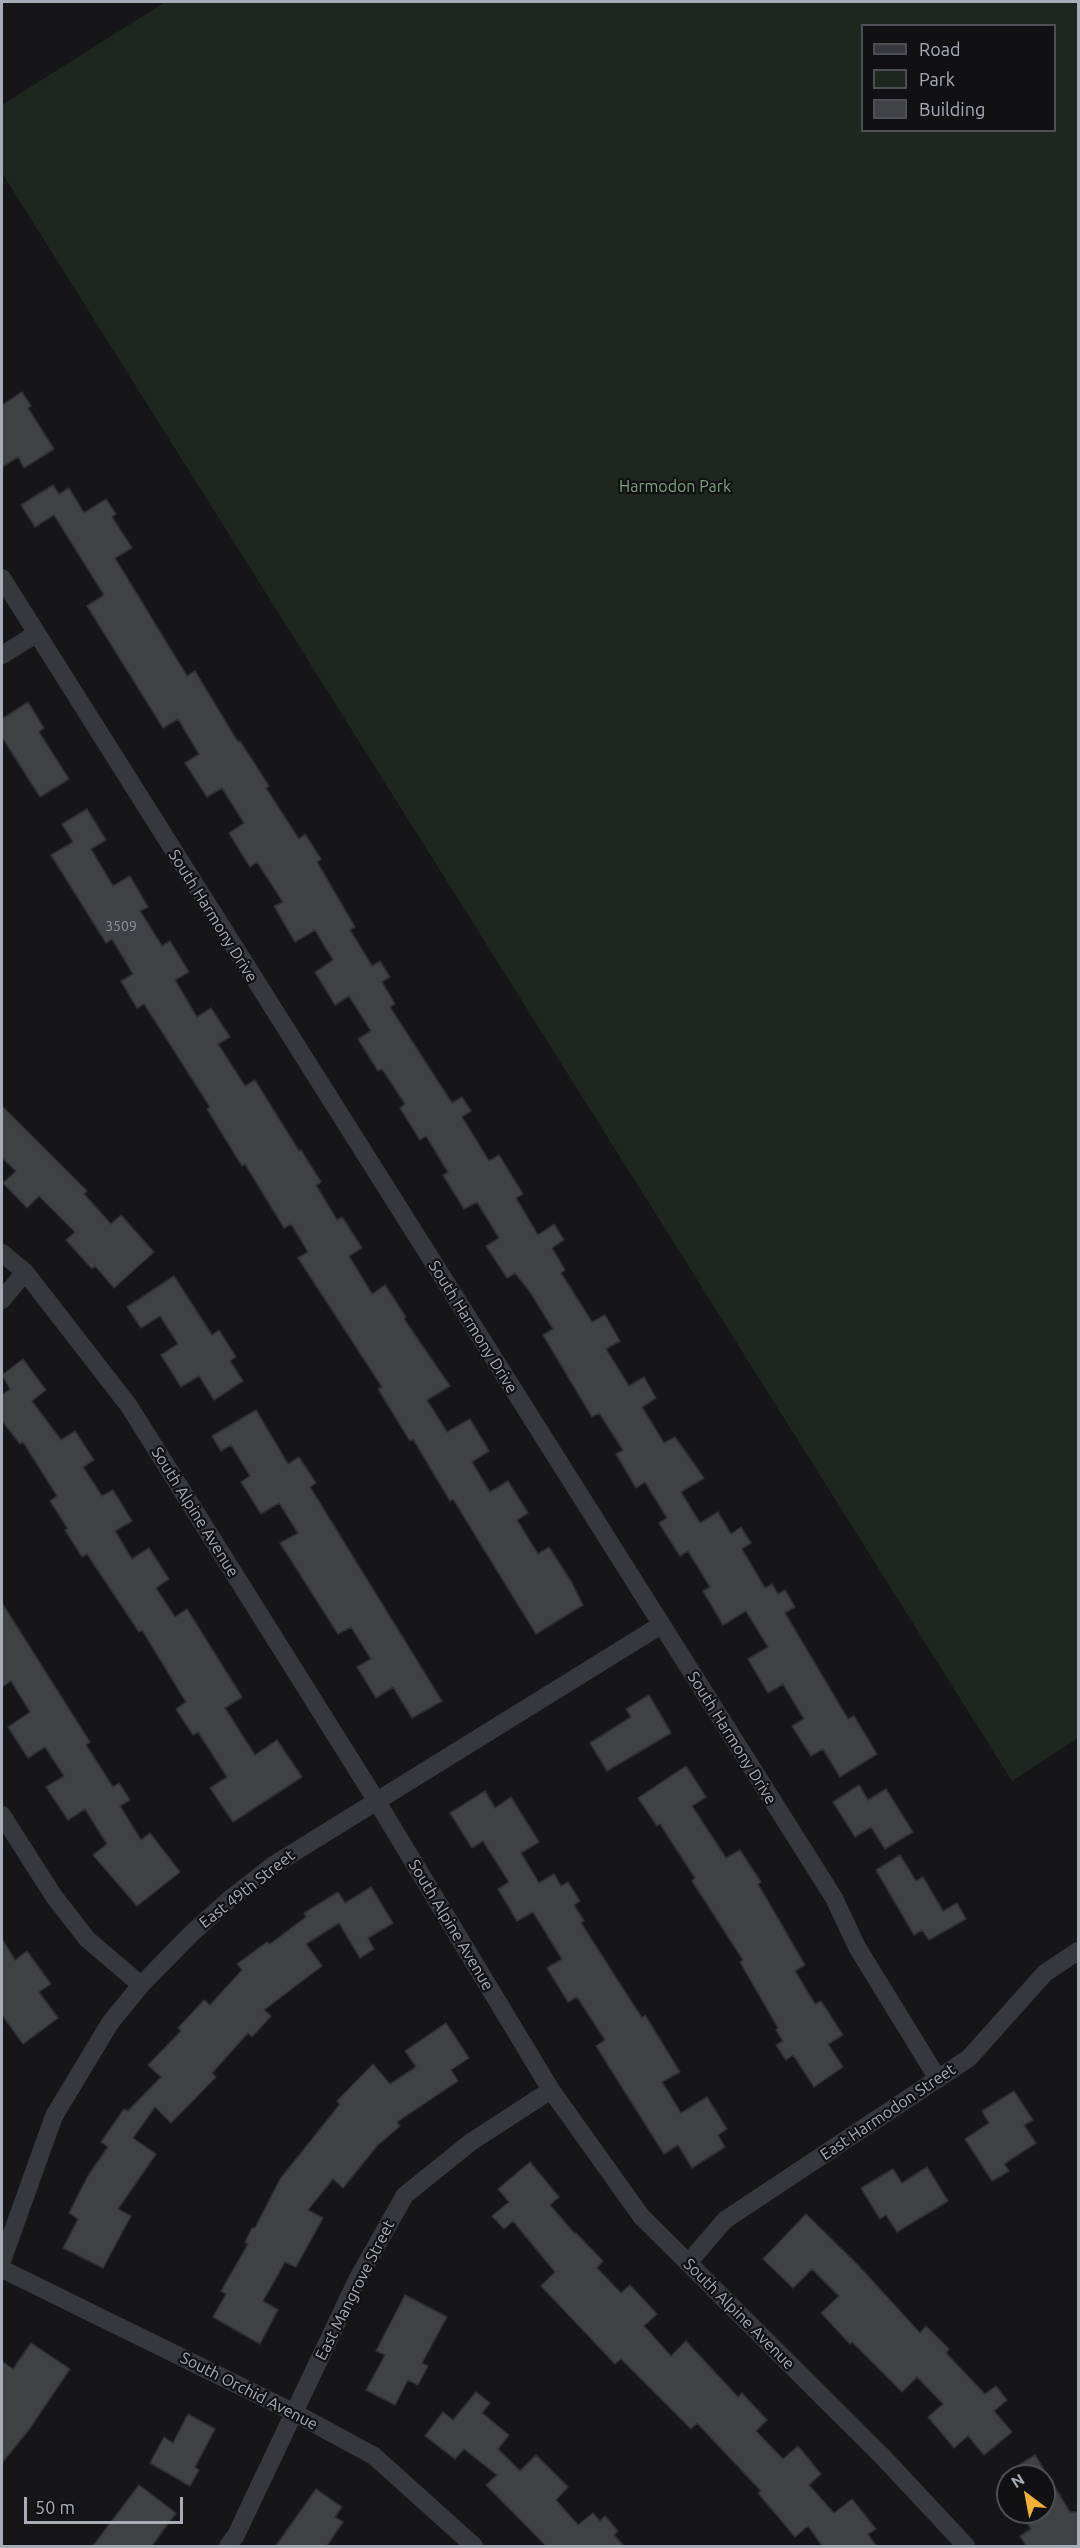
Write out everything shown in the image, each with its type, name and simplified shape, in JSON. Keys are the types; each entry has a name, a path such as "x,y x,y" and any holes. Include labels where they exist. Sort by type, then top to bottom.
{"street":[{"name":"South Harmony Drive","path":"2,578 834,1898 858,1947 938,2079"},
{"path":"2,656 36,634"},
{"name":"South Alpine Avenue","path":"2,1253 25,1272 129,1406 376,1800 550,2090 641,2216 883,2457 966,2547"},
{"path":"2,1300 25,1272"},
{"name":"East 49th Street","path":"2,2261 54,2116 110,2023 141,1985 192,1933 272,1866 661,1625"},
{"path":"2,1815 53,1895 87,1939 141,1985"},
{"name":"East Harmodon Street","path":"688,2263 725,2220 969,2058 1045,1973 1078,1951"},
{"name":"East Mangrove Street","path":"228,2547 236,2535 357,2280 405,2195 471,2142 550,2090"},
{"name":"South Orchid Avenue","path":"2,2270 293,2412 374,2456 474,2547"}],"green space":[{"name":"Harmodon Park","path":"165,2 1078,2 1078,1738 1012,1781 2,173 2,105"}],"building":[{"path":"22,392 31,406 28,408 54,449 24,468 18,457 2,467 2,405"},
{"path":"53,485 59,494 69,488 84,513 106,499 116,514 112,517 132,548 115,558 187,676 195,671 238,742 240,741 269,786 266,788 299,839 305,834 321,859 317,862 355,927 350,930 372,966 380,961 390,977 382,982 395,1004 390,1007 452,1103 462,1097 471,1111 462,1117 489,1161 499,1155 523,1194 516,1198 538,1235 554,1224 564,1240 552,1248 565,1270 561,1273 592,1322 605,1315 620,1341 606,1349 629,1386 644,1377 656,1398 642,1407 664,1443 675,1437 704,1478 681,1492 700,1523 718,1512 731,1534 741,1527 751,1543 742,1549 765,1588 772,1584 778,1594 785,1590 795,1607 785,1613 848,1719 854,1716 877,1754 840,1777 823,1749 811,1756 792,1726 804,1719 783,1684 768,1693 748,1659 768,1647 746,1611 723,1625 703,1591 710,1587 688,1551 680,1556 659,1523 667,1518 645,1482 636,1488 616,1454 623,1450 599,1413 592,1417 543,1335 553,1329 530,1292 515,1273 507,1278 486,1246 499,1238 477,1202 464,1209 443,1175 448,1172 426,1136 420,1140 400,1108 405,1104 382,1069 378,1071 358,1039 371,1031 349,996 335,1005 315,972 333,960 315,930 295,942 274,906 283,902 257,862 250,867 229,833 244,823 222,788 207,797 185,763 199,754 178,719 163,728 87,606 104,595 54,515 35,527 21,505"},
{"path":"28,702 44,728 39,732 69,779 40,797 2,737 2,719"},
{"path":"87,809 106,840 91,849 113,886 130,876 148,907 140,911 162,946 170,941 189,972 175,980 197,1017 211,1008 230,1037 218,1044 245,1086 255,1080 321,1182 316,1185 337,1220 342,1217 362,1248 349,1256 372,1294 385,1285 406,1317 404,1319 450,1386 427,1400 447,1432 470,1419 489,1451 472,1462 490,1492 508,1481 528,1513 517,1520 538,1554 549,1547 572,1583 583,1605 536,1634 453,1499 450,1501 413,1439 410,1441 378,1389 382,1387 298,1258 308,1252 291,1224 284,1228 245,1164 242,1166 207,1109 210,1107 144,1004 137,1008 121,981 133,974 112,939 106,943 51,855 73,842 62,824"},
{"path":"2,1106 87,1191 84,1194 111,1224 121,1215 154,1252 114,1288 95,1266 92,1269 66,1240 75,1232 39,1196 27,1208 3,1183 16,1171 2,1158"},
{"path":"174,1276 212,1335 219,1330 236,1357 230,1361 243,1381 214,1400 199,1376 181,1387 161,1355 178,1344 160,1316 141,1328 127,1307"},
{"path":"23,1359 46,1390 32,1401 61,1440 75,1431 94,1460 83,1467 102,1496 113,1490 132,1521 115,1531 132,1559 149,1548 169,1579 156,1588 175,1617 187,1609 242,1697 225,1708 255,1755 277,1740 302,1777 233,1822 210,1788 227,1777 198,1732 193,1735 176,1709 186,1702 142,1630 139,1632 87,1554 82,1557 50,1501 57,1496 23,1442 20,1444 2,1421 2,1395 10,1389 2,1375"},
{"path":"256,1410 288,1464 299,1457 316,1483 310,1487 442,1701 412,1718 393,1687 376,1698 357,1667 371,1659 351,1627 338,1634 280,1543 298,1533 279,1503 261,1514 241,1482 250,1476 231,1445 221,1451 212,1436"},
{"path":"2,1603 90,1742 86,1745 113,1787 119,1783 130,1800 120,1806 141,1840 150,1833 180,1872 137,1906 93,1855 107,1844 85,1809 68,1820 46,1787 64,1776 45,1747 28,1758 8,1727 30,1712 11,1681 2,1687"},
{"path":"649,1695 671,1733 607,1771 590,1743 631,1717 626,1709"},
{"path":"686,1766 706,1797 692,1806 726,1858 740,1850 761,1882 758,1884 805,1965 795,1971 815,2004 821,2001 843,2035 828,2044 843,2067 814,2087 793,2055 786,2060 776,2045 783,2041 776,2030 778,2028 740,1962 743,1960 692,1881 695,1878 660,1824 657,1826 638,1798"},
{"path":"859,1785 868,1800 886,1789 913,1832 885,1849 871,1827 855,1837 833,1802"},
{"path":"485,1791 495,1808 511,1797 539,1842 521,1853 539,1883 554,1874 561,1886 568,1882 580,1901 574,1905 584,1921 581,1923 642,2018 645,2015 680,2072 662,2082 681,2113 707,2097 727,2129 718,2135 725,2147 692,2168 678,2145 664,2154 596,2046 605,2040 577,1997 568,2002 547,1968 562,1959 533,1912 517,1921 498,1889 509,1882 483,1841 472,1848 450,1813"},
{"path":"900,1855 916,1881 923,1877 943,1911 957,1903 966,1919 929,1940 922,1930 914,1935 876,1870"},
{"path":"371,1887 393,1923 368,1938 374,1949 360,1958 339,1923 306,1944 322,1966 264,2010 271,2016 252,2037 248,2033 212,2073 216,2077 171,2123 155,2107 133,2138 156,2154 118,2209 131,2216 103,2268 63,2248 78,2219 69,2213 89,2174 108,2147 101,2142 124,2109 128,2111 161,2077 148,2065 181,2031 178,2028 204,2000 210,2005 242,1970 237,1964 267,1942 270,1944 306,1917 304,1913 338,1892 345,1903"},
{"path":"2,1939 15,1960 27,1951 51,1984 39,1992 58,2018 23,2044 2,2015"},
{"path":"446,2023 469,2058 451,2070 458,2081 397,2122 400,2126 377,2146 343,2188 333,2179 308,2210 323,2218 296,2267 285,2262 263,2301 278,2310 260,2344 213,2317 226,2294 221,2291 248,2244 245,2242 252,2228 255,2228 280,2179 340,2104 337,2101 373,2064 390,2084 416,2067 405,2051"},
{"path":"1014,2091 1033,2120 1024,2125 1036,2143 1004,2164 1009,2171 992,2181 965,2139 989,2123 982,2111"},
{"path":"530,2162 559,2197 550,2205 603,2261 597,2268 621,2293 630,2285 657,2314 644,2326 671,2356 686,2341 738,2397 742,2393 767,2420 756,2431 783,2459 798,2446 821,2474 809,2485 834,2513 852,2499 876,2529 868,2534 877,2547 823,2547 808,2526 795,2537 758,2493 761,2491 697,2423 691,2429 621,2359 615,2364 541,2286 555,2272 513,2221 504,2229 492,2216 509,2202 498,2189"},
{"path":"927,2167 948,2201 897,2232 886,2215 880,2219 861,2188 893,2169 902,2183"},
{"path":"806,2214 858,2265 920,2333 926,2326 949,2349 946,2353 985,2394 996,2386 1007,2400 994,2411 1012,2432 984,2455 968,2436 954,2448 928,2417 943,2404 917,2377 902,2392 852,2342 850,2344 821,2313 839,2296 812,2269 793,2288 763,2259"},
{"path":"405,2295 447,2317 422,2363 428,2366 418,2385 408,2380 395,2405 366,2390 385,2355 376,2351"},
{"path":"31,2343 70,2369 28,2431 2,2463 2,2361 13,2369"},
{"path":"476,2392 490,2403 482,2413 509,2435 498,2449 520,2471 536,2455 568,2487 556,2500 578,2525 593,2513 600,2521 605,2516 618,2531 614,2535 625,2547 547,2547 486,2485 497,2475 464,2449 455,2459 425,2436 443,2412 453,2420"},
{"path":"188,2414 215,2429 195,2467 199,2470 190,2486 150,2463 164,2437 173,2443"},
{"path":"1035,2455 1041,2464 1021,2464"},
{"path":"139,2485 176,2513 151,2547 92,2547"},
{"path":"316,2489 342,2507 335,2517 343,2522 326,2547 275,2547"},
{"path":"1056,2489 1070,2512 1078,2512 1078,2547 1027,2547 1020,2536 1031,2529 1028,2524 1056,2524"}]}
